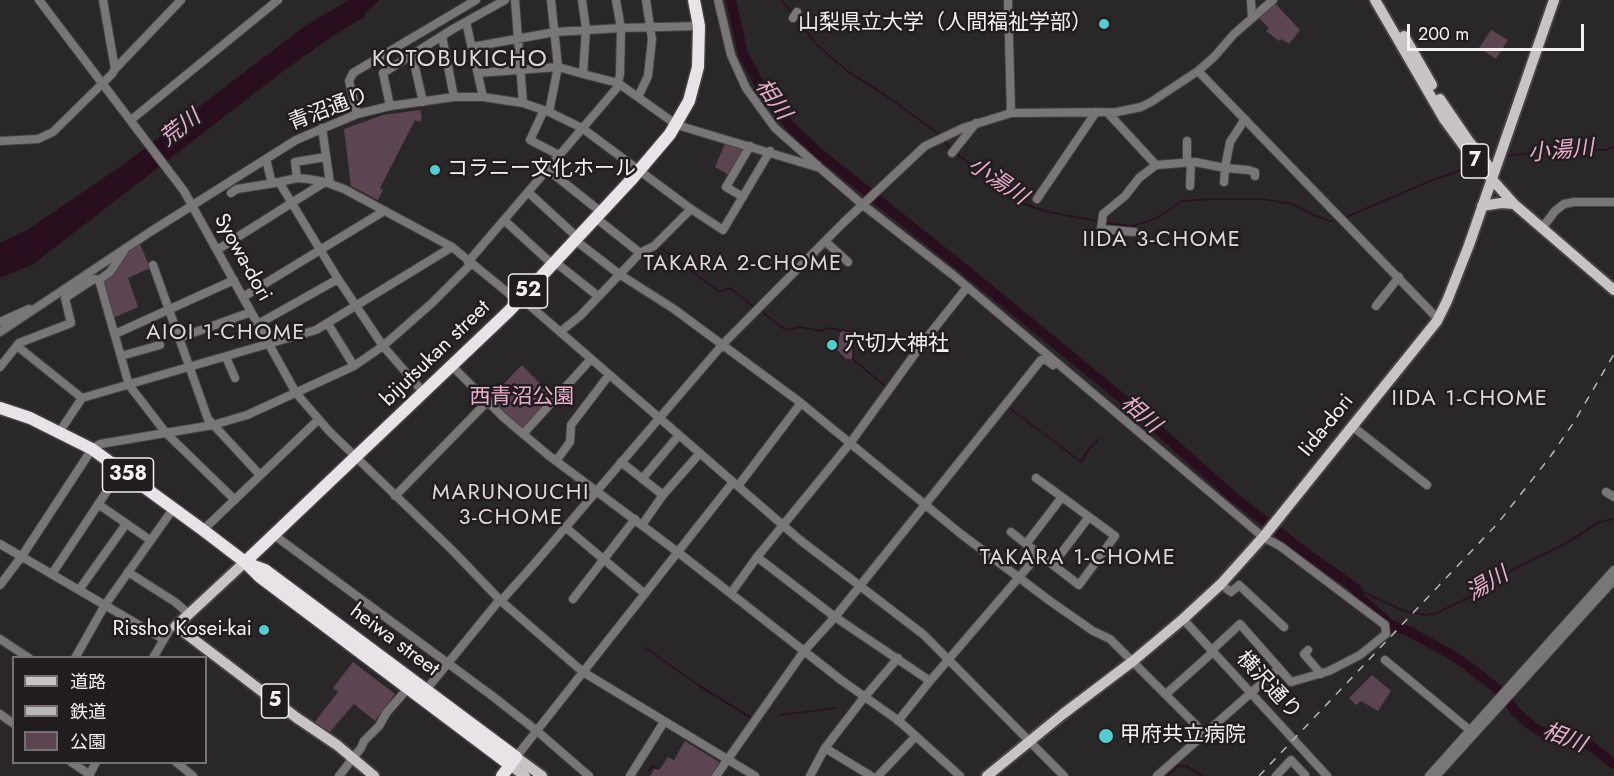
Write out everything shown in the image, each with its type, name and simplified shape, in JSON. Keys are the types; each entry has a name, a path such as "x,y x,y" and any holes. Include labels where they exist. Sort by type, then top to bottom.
{"highway":[{"name":"bijutsukan street","path":"245,562 520,300 639,171 677,125 694,84 699,26 694,0"},
{"name":"heiwa street","path":"0,408 60,431 92,449 245,562 265,570 411,685 513,761"},
{"name":"heiwa street","path":"411,685 426,690 513,761"},
{"path":"502,776 513,761"}],"main road":[{"name":"7","path":"1375,0 1444,119 1472,157 1614,290"},
{"name":"7","path":"1382,0 1451,116 1514,204 1543,224 1614,281"},
{"name":"Iida-dori","path":"987,776 1133,661 1221,584 1278,518 1438,319 1451,291 1493,176 1554,0"},
{"path":"1482,206 1501,203 1514,204"},
{"path":"176,626 245,562"},
{"name":"5","path":"176,626 374,776"},
{"path":"513,761 525,776"},
{"path":"513,761 542,776"}],"street":[{"path":"39,0 130,120 278,0"},
{"path":"104,0 115,69"},
{"path":"0,141 38,139 53,132 112,74 181,0"},
{"path":"357,114 349,81 353,73 476,0"},
{"path":"390,106 383,73 505,0"},
{"path":"514,0 523,103"},
{"path":"551,0 558,67 546,111 530,140 559,155"},
{"path":"582,0 586,29 583,74"},
{"path":"0,585 22,556 92,449 100,444 213,425 247,415 354,366 382,346 432,303 609,99 620,75 621,28 616,0"},
{"path":"638,98 648,76 652,39 646,0"},
{"path":"718,0 731,56 746,88 775,128 863,205 952,275 1263,536 1280,546 1385,624 1386,634 1350,660 1321,674 1291,682 1240,624 1166,694"},
{"path":"1008,0 1011,113"},
{"path":"1251,0 1252,18"},
{"path":"426,690 497,603 501,602 723,345 913,156 940,137 1011,113 1108,112 1128,110 1150,102 1214,57 1234,34 1273,0"},
{"path":"466,22 483,97"},
{"path":"472,47 555,32 586,29 699,26"},
{"path":"442,36 454,98"},
{"path":"412,54 423,102"},
{"path":"478,73 558,67 618,83 677,125 770,151 820,168"},
{"path":"1198,70 1438,319"},
{"name":"青沼通り","path":"0,332 192,205 296,140 357,114 390,106 483,97 523,103 546,111 582,128 723,230 743,197"},
{"path":"1037,199 1096,112"},
{"path":"1108,112 1156,165"},
{"path":"1224,182 1230,142 1245,119"},
{"name":"Syowa-dori","path":"130,120 184,191 296,393 354,458 453,551 501,602 583,672 755,776"},
{"path":"953,152 976,123"},
{"path":"322,128 328,182"},
{"path":"1187,141 1190,186"},
{"path":"750,146 726,187 743,197 770,151"},
{"path":"297,178 295,162 326,157"},
{"path":"266,159 271,180 277,182 293,204 382,346 423,392"},
{"path":"1134,232 1101,229 1103,214 1125,196 1139,178 1156,165 1207,163 1225,168 1248,170 1255,172 1255,176"},
{"path":"547,169 640,253"},
{"path":"231,193 237,189 297,178 328,182 452,247 469,263 560,332 818,555 924,635 1064,776"},
{"path":"217,250 328,182"},
{"path":"528,192 576,239 619,274 674,309 801,403 925,505 1018,577 1093,631 1110,639 1206,734"},
{"path":"1543,224 1564,204 1614,202"},
{"path":"560,332 580,316 640,253 654,246 691,209"},
{"path":"243,297 384,211"},
{"path":"504,220 554,263 598,296"},
{"path":"825,241 848,262"},
{"path":"60,431 82,398 306,334 357,307 452,247"},
{"path":"0,367 17,346 71,323 65,298 94,279 99,280 110,272 127,248"},
{"path":"153,265 208,419 260,475"},
{"path":"1376,306 1399,277"},
{"path":"258,324 338,279"},
{"path":"99,280 129,385 166,432 235,500"},
{"path":"115,334 234,280"},
{"path":"731,593 757,557 851,442 925,340 964,291"},
{"path":"0,322 44,302"},
{"path":"179,338 251,312"},
{"path":"328,324 354,366"},
{"path":"122,356 160,345"},
{"path":"17,346 82,398"},
{"path":"226,357 235,378"},
{"path":"524,434 591,359"},
{"path":"716,776 804,651 835,617 1041,360 1046,360 1077,380"},
{"path":"452,366 487,402 556,461 898,721 960,776"},
{"path":"556,461 570,442 571,425 609,375"},
{"path":"395,496 487,402"},
{"path":"513,761 645,594 801,403"},
{"path":"203,530 318,420"},
{"path":"1353,426 1426,485"},
{"path":"642,479 679,435"},
{"path":"573,598 700,453"},
{"path":"621,462 663,495"},
{"path":"52,574 121,470"},
{"path":"1011,532 1080,584 1115,536 1036,478"},
{"path":"1606,492 1614,497"},
{"path":"1026,544 1062,497"},
{"path":"98,504 150,540"},
{"path":"76,656 105,605 173,508"},
{"path":"1053,564 1089,517"},
{"path":"79,590 126,524"},
{"path":"565,527 645,594"},
{"path":"274,535 537,731 589,776"},
{"path":"0,544 163,639"},
{"path":"898,721 1039,554"},
{"path":"757,557 835,617 930,681"},
{"path":"1429,776 1498,704 1614,570"},
{"path":"128,572 175,602 189,614"},
{"path":"1510,690 1614,580"},
{"path":"1221,584 1231,592 1239,585 1284,627"},
{"name":"横沢通り","path":"1183,619 1327,776"},
{"path":"154,656 170,629 176,626"},
{"path":"0,639 26,656"},
{"path":"1308,650 1304,654 1321,674"},
{"path":"810,776 825,748 898,658"},
{"path":"1385,660 1472,732"},
{"path":"1157,776 1279,668"},
{"path":"339,776 364,741 379,726 387,712 411,685"},
{"path":"630,776 664,722"},
{"path":"1436,776 1472,732"},
{"path":"878,776 916,736"},
{"path":"825,748 872,776"},
{"path":"1276,776 1291,760 1305,776"},
{"path":"74,764 89,775"},
{"path":"178,764 193,776"}],"green space":[{"path":"1272,0 1300,30 1289,44 1281,39 1279,41 1266,31 1269,28 1256,15"},
{"path":"1491,30 1508,40 1496,59 1479,48"},
{"path":"420,110 422,117 420,122 415,120 380,188 383,190 378,200 351,186 344,129 383,115"},
{"path":"727,139 750,146 732,177 715,167"},
{"path":"140,244 150,268 128,278 138,307 111,319 99,280 125,253"},
{"path":"843,330 853,332 853,359 846,359 837,350 840,333"},
{"name":"西青沼公園","path":"522,365 554,398 525,432 490,398"},
{"path":"353,662 395,694 375,721 354,704 329,733 314,723 338,692 333,688"},
{"path":"1372,675 1391,691 1378,711 1361,701 1356,705 1349,698"},
{"path":"685,741 719,762 711,776 650,776 654,769 660,769 668,757 674,760"}],"water":[{"name":"荒川","path":"349,0 380,0 367,11 364,17 282,72 32,265 0,278 0,243 27,230 120,167 305,26"}],"waterway":[{"name":"相川","path":"731,0 743,54 763,91 791,127 820,154 1129,404 1236,499 1357,589 1358,596 1391,625 1410,632 1468,666 1500,691 1516,712 1533,727 1544,733 1577,740 1591,746 1614,764"},
{"name":"小湯川","path":"781,0 793,14"},
{"name":"小湯川","path":"796,17 816,44 847,71 888,97 940,135"},
{"name":"小湯川","path":"944,141 951,149"},
{"name":"小湯川","path":"1507,156 1556,150 1605,150 1614,147"},
{"name":"小湯川","path":"957,154 1024,204 1048,212 1098,221"},
{"name":"小湯川","path":"1344,218 1430,181 1468,168"},
{"name":"小湯川","path":"1106,223 1132,226 1157,218 1182,201 1213,199 1262,199 1292,204 1313,215 1330,221 1336,220"},
{"path":"658,246 719,292 730,288 754,307"},
{"path":"761,311 788,330 799,327 853,332 853,359 886,387"},
{"path":"1008,407 1041,432"},
{"path":"1044,434 1081,462 1099,439"},
{"name":"湯川","path":"1357,589 1404,611 1425,615 1437,613 1496,584 1512,570 1565,544 1599,522 1614,519"},
{"path":"646,648 698,685 753,719"},
{"path":"781,715 835,708"},
{"path":"649,771 652,766 658,769"},
{"path":"1167,776 1178,766 1186,766 1202,776"}],"railway":[{"path":"1259,776 1498,523 1550,457 1574,422 1614,354"}],"place":[{"name":"山梨県立大学（人間福祉学部）","path":"1104,24"},
{"name":"コラニー文化ホール","path":"435,170"},
{"name":"穴切大神社","path":"832,345"},
{"name":"Rissho Kosei-kai","path":"264,630"},
{"name":"甲府共立病院","path":"1106,736"}],"district":[{"name":"KOTOBUKICHO","path":"460,60"},
{"name":"IIDA 3-CHOME","path":"1162,241"},
{"name":"TAKARA 2-CHOME","path":"743,265"},
{"name":"AIOI 1-CHOME","path":"226,334"},
{"name":"IIDA 1-CHOME","path":"1470,400"},
{"name":"MARUNOUCHI 3-CHOME","path":"511,506"},
{"name":"TAKARA 1-CHOME","path":"1078,559"}]}
